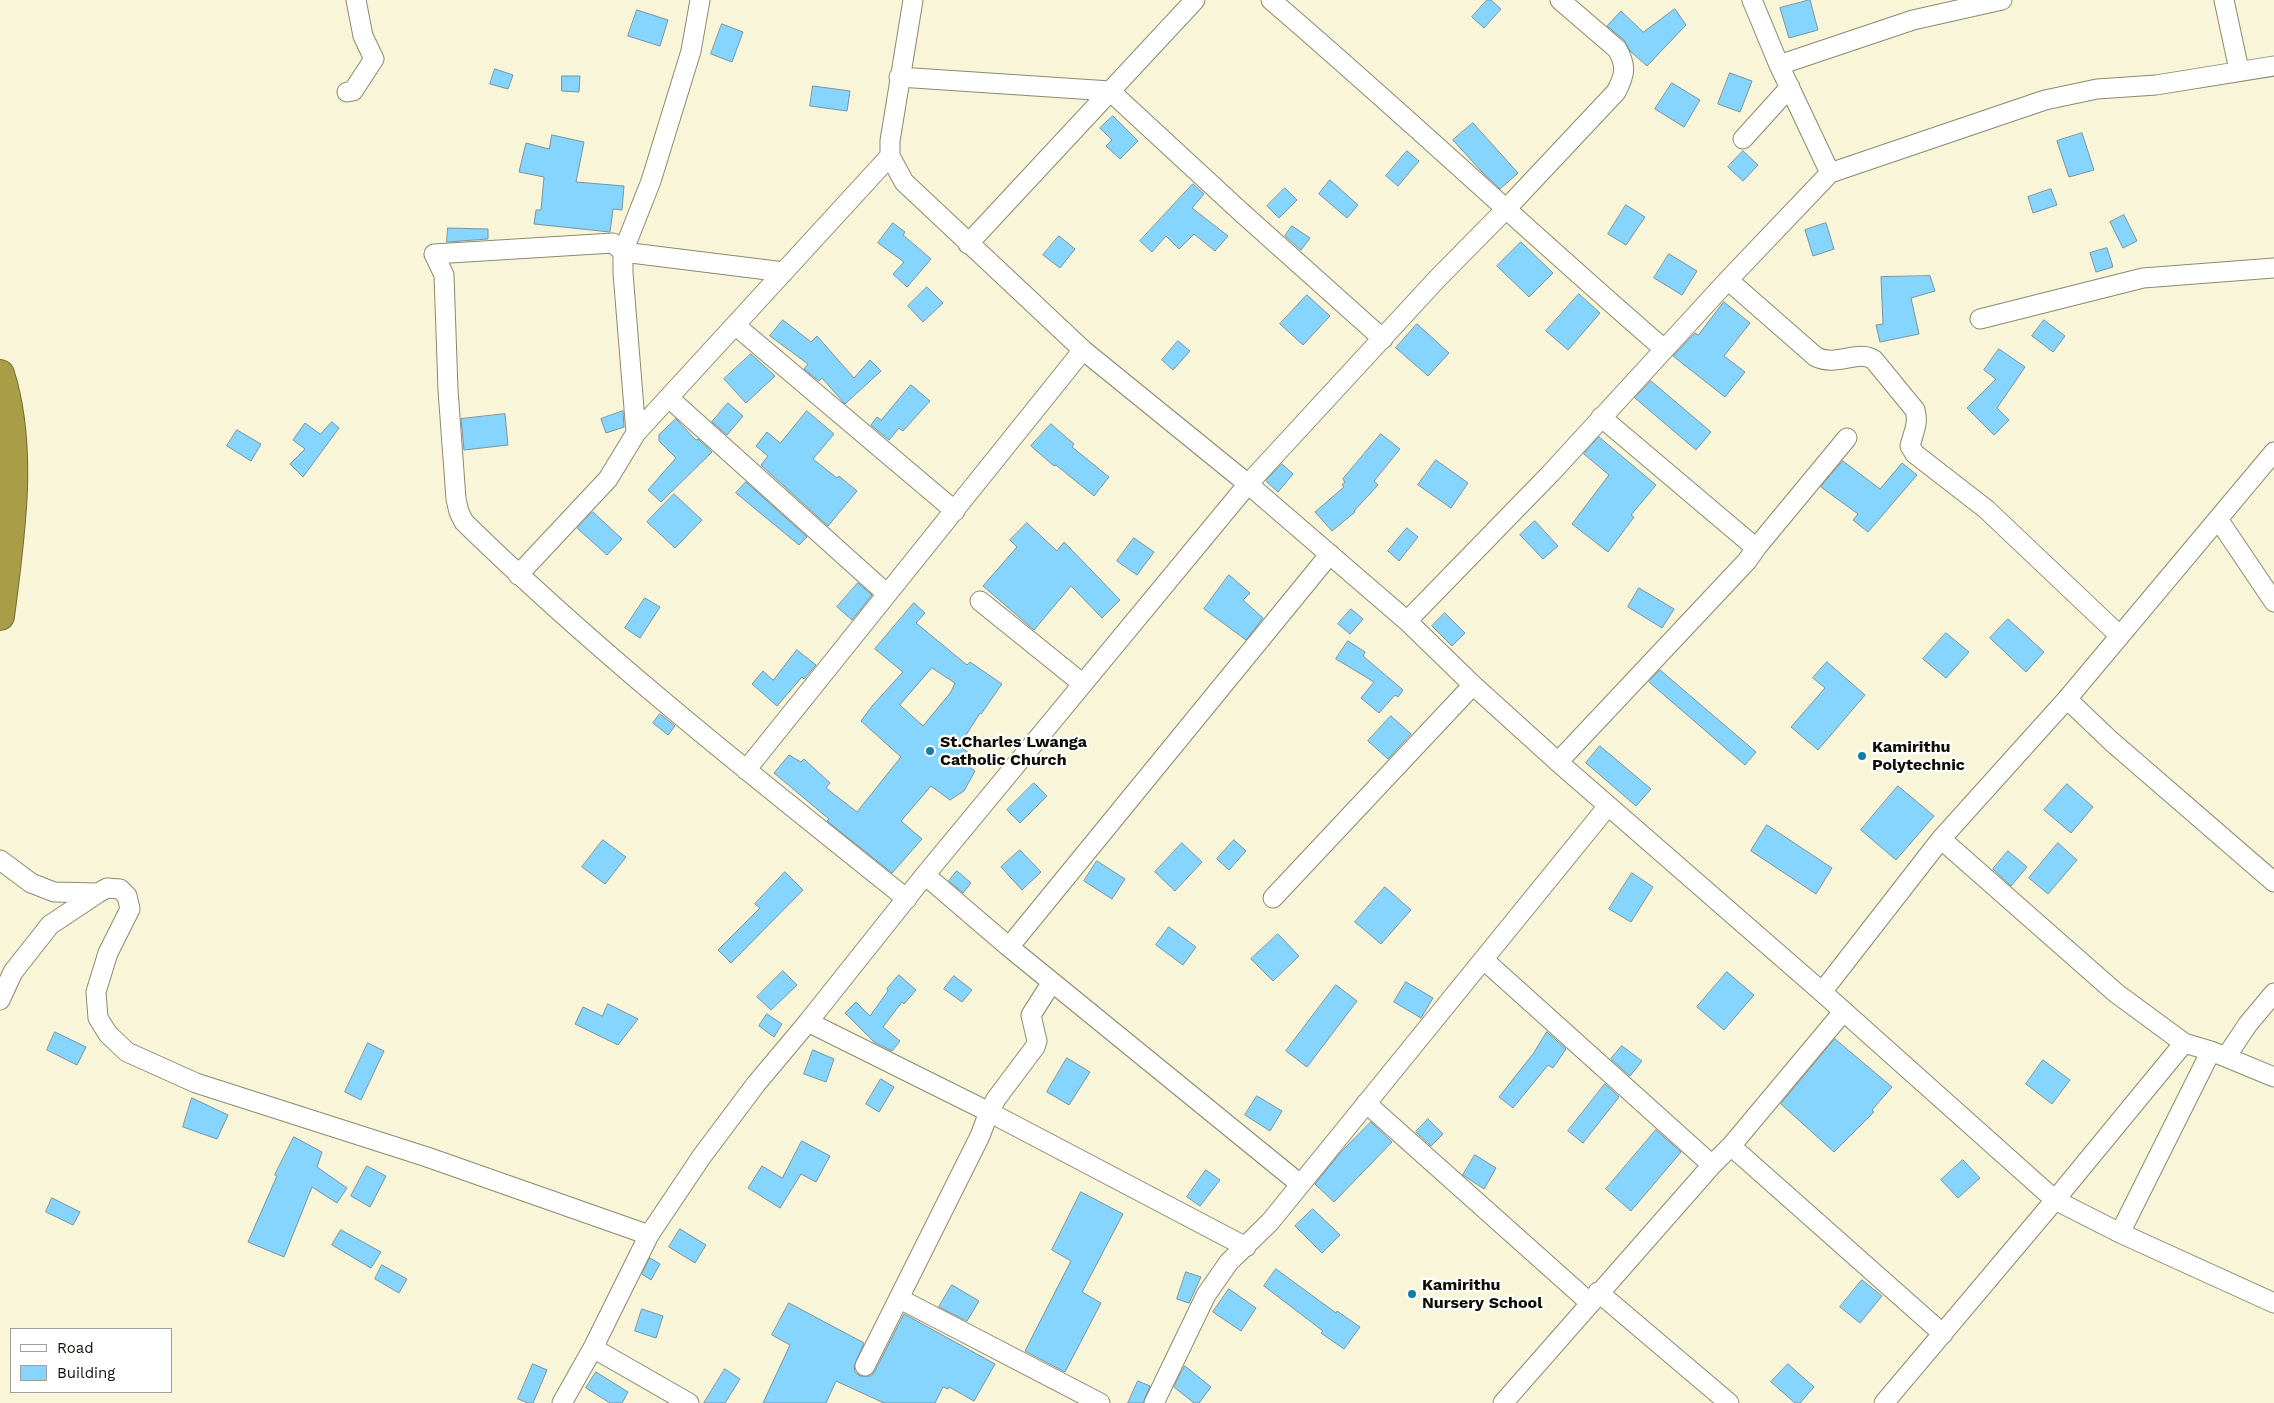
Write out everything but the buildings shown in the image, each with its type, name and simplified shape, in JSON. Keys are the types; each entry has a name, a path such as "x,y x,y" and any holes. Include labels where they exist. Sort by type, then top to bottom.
{"highway":[{"path":"0,374 12,424 10,538 0,616"}],"street":[{"path":"347,92 353,92 374,60 363,36 356,0"},
{"path":"636,433 624,292 623,252 651,181 691,51 700,0"},
{"path":"913,0 891,125 890,156 904,182 968,244 1083,350 1248,484 1407,621 1473,685 1558,762 1822,992 2055,1200 2120,1233 2274,1303"},
{"path":"968,244 1195,0"},
{"path":"1271,0 1363,78 1576,273 1664,349"},
{"path":"1752,0 1779,64 1830,174"},
{"path":"1779,64 1962,4 2002,0"},
{"path":"2224,0 2239,70"},
{"path":"562,1403 593,1348 650,1235 707,1149 756,1084 907,900 925,875 1248,484 1384,339 1436,279 1507,208 1616,92 1624,78 1622,58 1617,48 1566,2"},
{"path":"1407,621 1551,473 1728,280 1830,174 2045,100 2097,89 2156,85 2239,70 2274,66"},
{"path":"899,77 1110,91 1241,212 1384,339"},
{"path":"1743,139 1790,87"},
{"path":"518,576 608,479 636,433 890,156"},
{"path":"784,272 623,252 613,242 434,254 444,275 448,390 459,512 464,522 518,576 626,671 907,900"},
{"path":"1980,319 2143,278 2274,268"},
{"path":"1728,280 1816,357 1832,362 1864,355 1874,360 1915,410 1917,417 1916,430 1910,446 1915,454 1986,509 2120,636"},
{"path":"735,325 955,511"},
{"path":"746,770 1083,350"},
{"path":"669,398 887,594"},
{"path":"1601,417 1756,548"},
{"path":"1558,762 1747,561 1847,438"},
{"path":"1822,992 1941,839 2067,699 2274,452"},
{"path":"2218,519 2274,602"},
{"path":"1008,947 1330,554"},
{"path":"980,601 1082,684"},
{"path":"1272,898 1473,685"},
{"path":"2067,699 2111,741 2274,882"},
{"path":"1154,1403 1206,1295 1228,1262 1246,1247 1270,1222 1608,806"},
{"path":"1941,839 2116,993 2184,1043 2219,1054 2274,1077"},
{"path":"0,860 31,883 54,892 98,893"},
{"path":"925,875 1008,947 1300,1184"},
{"path":"0,1000 13,972 50,925 107,888 120,889 127,896 130,909 108,953 96,992 98,1018 108,1034 127,1052 196,1083 427,1157 650,1235"},
{"path":"1484,960 1712,1165"},
{"path":"866,1366 980,1136 989,1112 1035,1047 1037,1041 1031,1015 1052,982"},
{"path":"2120,1233 2219,1054 2274,993"},
{"path":"1503,1403 1594,1297 1731,1146 1843,1012"},
{"path":"808,1022 989,1112 1246,1247"},
{"path":"1884,1403 2184,1043"},
{"path":"1366,1103 1594,1297 1728,1403"},
{"path":"1731,1146 1943,1334"},
{"path":"900,1299 1100,1403"},
{"path":"593,1348 689,1403"}],"place":[{"name":"St.Charles Lwanga Catholic Church","path":"930,751"},
{"name":"Kamirithu Polytechnic","path":"1862,756"},
{"name":"Kamirithu Nursery School","path":"1412,1294"}]}
